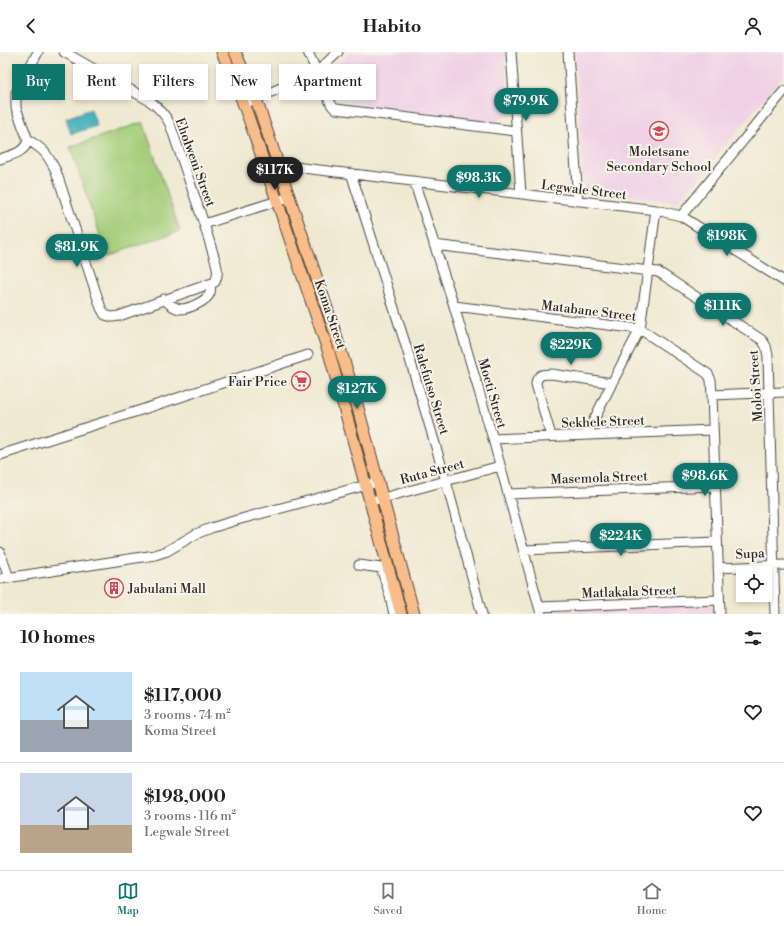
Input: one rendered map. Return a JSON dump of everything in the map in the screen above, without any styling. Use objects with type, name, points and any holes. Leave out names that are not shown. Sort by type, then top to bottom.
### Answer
[{"type":"main road","name":"Koma Street","points":[[222,52],[244,104],[330,356],[401,614]]},
{"type":"main road","name":"Koma Street","points":[[235,52],[240,64]]},
{"type":"main road","name":"Koma Street","points":[[256,100],[341,349],[414,614]]},
{"type":"street","name":"Eholweni Street","points":[[64,52],[150,101],[164,114],[170,124],[218,270],[218,276],[215,282],[210,284]]},
{"type":"street","points":[[308,52],[313,64]]},
{"type":"street","points":[[325,64],[338,52]]},
{"type":"street","points":[[511,52],[521,194]]},
{"type":"street","points":[[568,52],[578,201]]},
{"type":"street","points":[[0,159],[21,151],[27,145],[28,140],[16,108],[16,93],[34,54]]},
{"type":"street","points":[[681,216],[784,91]]},
{"type":"street","points":[[244,104],[254,100]]},
{"type":"street","points":[[329,100],[335,108],[342,110],[516,130]]},
{"type":"street","points":[[28,140],[45,152],[56,171],[102,312],[105,315],[112,317],[119,316],[164,300],[210,284],[211,292],[208,297],[188,308],[180,309],[170,305],[164,300]]},
{"type":"street","name":"Legwale Street","points":[[267,170],[279,166],[286,166],[656,210],[681,216],[784,281]]},
{"type":"street","name":"Ralefutso Street","points":[[350,173],[406,346],[446,481],[482,614]]},
{"type":"street","name":"Moeti Street","points":[[414,181],[454,306],[493,439],[540,610]]},
{"type":"street","points":[[204,224],[290,197]]},
{"type":"street","points":[[587,434],[640,328],[656,210]]},
{"type":"street","name":"Moloi Street","points":[[434,245],[658,272],[765,343],[767,349],[770,392],[775,614]]},
{"type":"street","name":"Matabane Street","points":[[454,306],[640,328],[709,376],[712,395],[720,614]]},
{"type":"street","points":[[0,455],[308,355]]},
{"type":"street","points":[[551,436],[536,384],[537,379],[540,376],[543,374],[551,374],[612,383]]},
{"type":"street","points":[[712,395],[784,392]]},
{"type":"street","name":"Sekhele Street","points":[[493,439],[713,430]]},
{"type":"street","name":"Ruta Street","points":[[370,501],[500,466]]},
{"type":"street","points":[[0,552],[4,578],[155,555],[167,551],[196,534],[211,528],[378,482]]},
{"type":"street","name":"Masemola Street","points":[[508,494],[715,486]]},
{"type":"street","points":[[524,550],[717,542]]},
{"type":"street","points":[[359,565],[381,568],[394,614]]},
{"type":"street","name":"Supa","points":[[718,568],[784,565]]},
{"type":"street","name":"Matlakala Street","points":[[540,610],[719,600]]},
{"type":"shaded area","points":[[351,52],[505,52],[509,113],[498,120],[486,122],[344,103],[341,100],[376,100],[376,64],[338,64]]},
{"type":"shaded area","name":"Moletsane Secondary School","points":[[575,52],[784,52],[784,75],[678,202],[587,191],[584,187]]},
{"type":"shaded area","points":[[710,605],[715,609],[715,614],[552,614],[561,610]]},
{"type":"green space","points":[[143,122],[180,231],[107,256],[70,147]]},
{"type":"water","points":[[91,109],[97,126],[71,134],[66,118]]},
{"type":"place","name":"Moletsane Secondary School","points":[[659,131]]},
{"type":"place","name":"Fair Price","points":[[301,381]]},
{"type":"place","name":"Jabulani Mall","points":[[114,588]]}]
